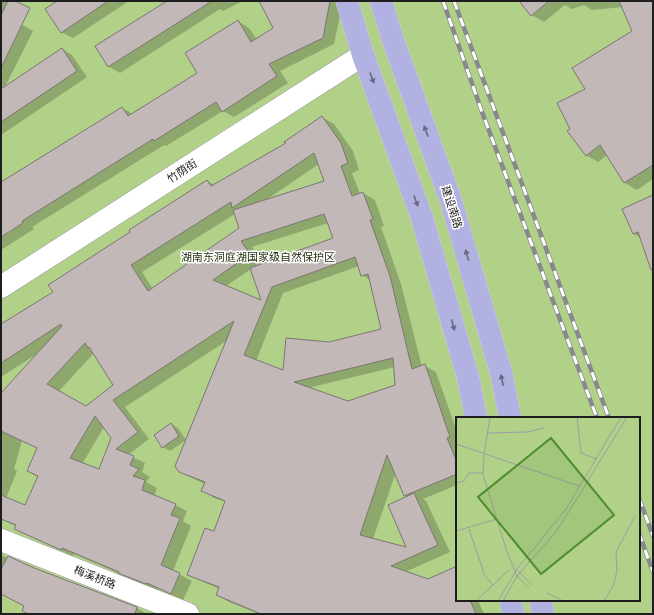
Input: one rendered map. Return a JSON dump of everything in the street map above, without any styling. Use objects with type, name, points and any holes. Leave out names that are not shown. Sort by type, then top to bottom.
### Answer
[{"type":"main road","points":[[347,1],[363,55],[422,218],[468,377],[476,417]]},
{"type":"main road","name":"建设南路","points":[[381,1],[393,40],[451,201],[502,376],[510,417]]},
{"type":"main road","name":"竹荫街","points":[[1,287],[363,55]]},
{"type":"main road","name":"梅溪桥路","points":[[1,540],[188,614]]},
{"type":"main road","points":[[511,601],[513,614]]},
{"type":"main road","points":[[541,601],[543,614]]},
{"type":"green space","name":"湖南东洞庭湖国家级自然保护区","points":[[1,1],[653,1],[653,614],[1,614]]},
{"type":"building","points":[[8,1],[15,1],[30,8],[1,68],[1,15]]},
{"type":"building","points":[[57,1],[108,1],[61,33],[45,9]]},
{"type":"building","points":[[167,1],[212,1],[108,67],[95,46]]},
{"type":"building","points":[[259,1],[330,1],[323,38],[269,64],[277,76],[222,112],[216,102],[154,141],[153,139],[22,221],[23,223],[1,237],[1,182],[122,107],[128,116],[197,73],[185,53],[238,20],[251,42],[273,28]]},
{"type":"building","points":[[519,1],[549,1],[531,16]]},
{"type":"building","points":[[619,1],[653,1],[653,165],[624,183],[600,145],[586,156],[567,131],[570,129],[557,103],[585,89],[572,68],[632,31]]},
{"type":"building","points":[[62,48],[77,71],[1,122],[1,89]]},
{"type":"building","points":[[322,116],[341,143],[348,163],[341,166],[352,196],[363,192],[373,219],[370,220],[390,276],[412,369],[425,364],[450,437],[447,438],[456,460],[456,474],[404,496],[387,455],[360,535],[406,547],[388,505],[414,493],[438,545],[391,566],[428,579],[456,566],[456,601],[470,601],[476,614],[261,614],[216,595],[219,587],[187,575],[205,528],[214,531],[225,501],[201,491],[205,482],[179,472],[175,466],[234,321],[113,400],[138,432],[116,449],[134,456],[130,465],[139,469],[133,476],[145,480],[142,490],[176,504],[171,515],[180,518],[161,565],[180,573],[171,594],[147,583],[146,584],[118,573],[119,572],[62,548],[61,550],[14,529],[16,525],[1,519],[1,495],[25,505],[38,476],[27,471],[37,448],[1,431],[1,393],[62,326],[61,324],[1,363],[1,324],[53,292],[48,285],[130,232],[129,230],[207,180],[211,186],[286,143],[284,142]],"holes":[[[314,153],[324,181],[233,210],[239,228],[148,291],[131,265],[231,202],[232,208]],[[324,214],[333,238],[250,268],[261,300],[213,280],[250,254],[241,241]],[[355,257],[361,276],[368,274],[381,329],[329,342],[286,338],[283,370],[244,355],[272,287]],[[85,343],[113,385],[86,406],[47,384]],[[393,358],[395,385],[348,401],[294,382]],[[95,416],[111,438],[99,469],[70,458]]]},
{"type":"building","points":[[653,195],[653,269],[651,270],[638,232],[633,234],[622,209]]},
{"type":"building","points":[[171,423],[179,436],[162,448],[154,435]]},
{"type":"building","points":[[8,556],[34,568],[137,607],[135,614],[29,614],[22,611],[24,606],[1,594],[1,569]]},
{"type":"railway","points":[[443,1],[482,112],[597,417]]},
{"type":"railway","points":[[454,1],[609,417]]},
{"type":"railway","points":[[640,501],[653,536]]},
{"type":"railway","points":[[640,536],[653,572]]}]
